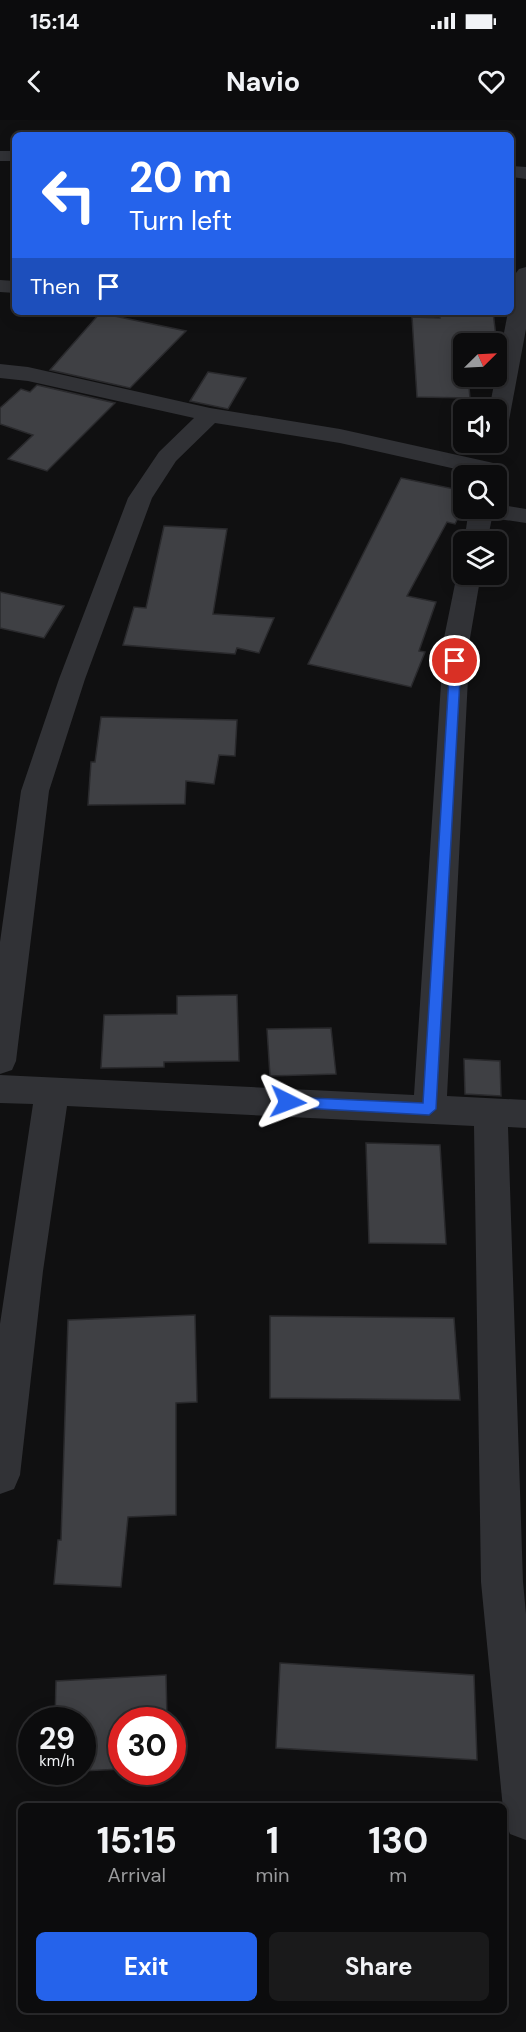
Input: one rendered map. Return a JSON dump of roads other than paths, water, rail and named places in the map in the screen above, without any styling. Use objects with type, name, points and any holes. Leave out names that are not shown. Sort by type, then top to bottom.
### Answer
[{"type":"street","points":[[502,399],[526,273]]},
{"type":"street","points":[[0,371],[28,374],[210,416],[340,436],[460,465]]},
{"type":"street","points":[[0,1061],[35,791],[72,679],[140,498],[167,457],[210,416]]},
{"type":"street","points":[[507,513],[526,516]]},
{"type":"street","points":[[429,1109],[457,638],[467,585]]},
{"type":"street","points":[[0,1089],[508,1113],[502,1582],[526,1818]]},
{"type":"street","points":[[0,1475],[25,1271],[52,1091]]}]
